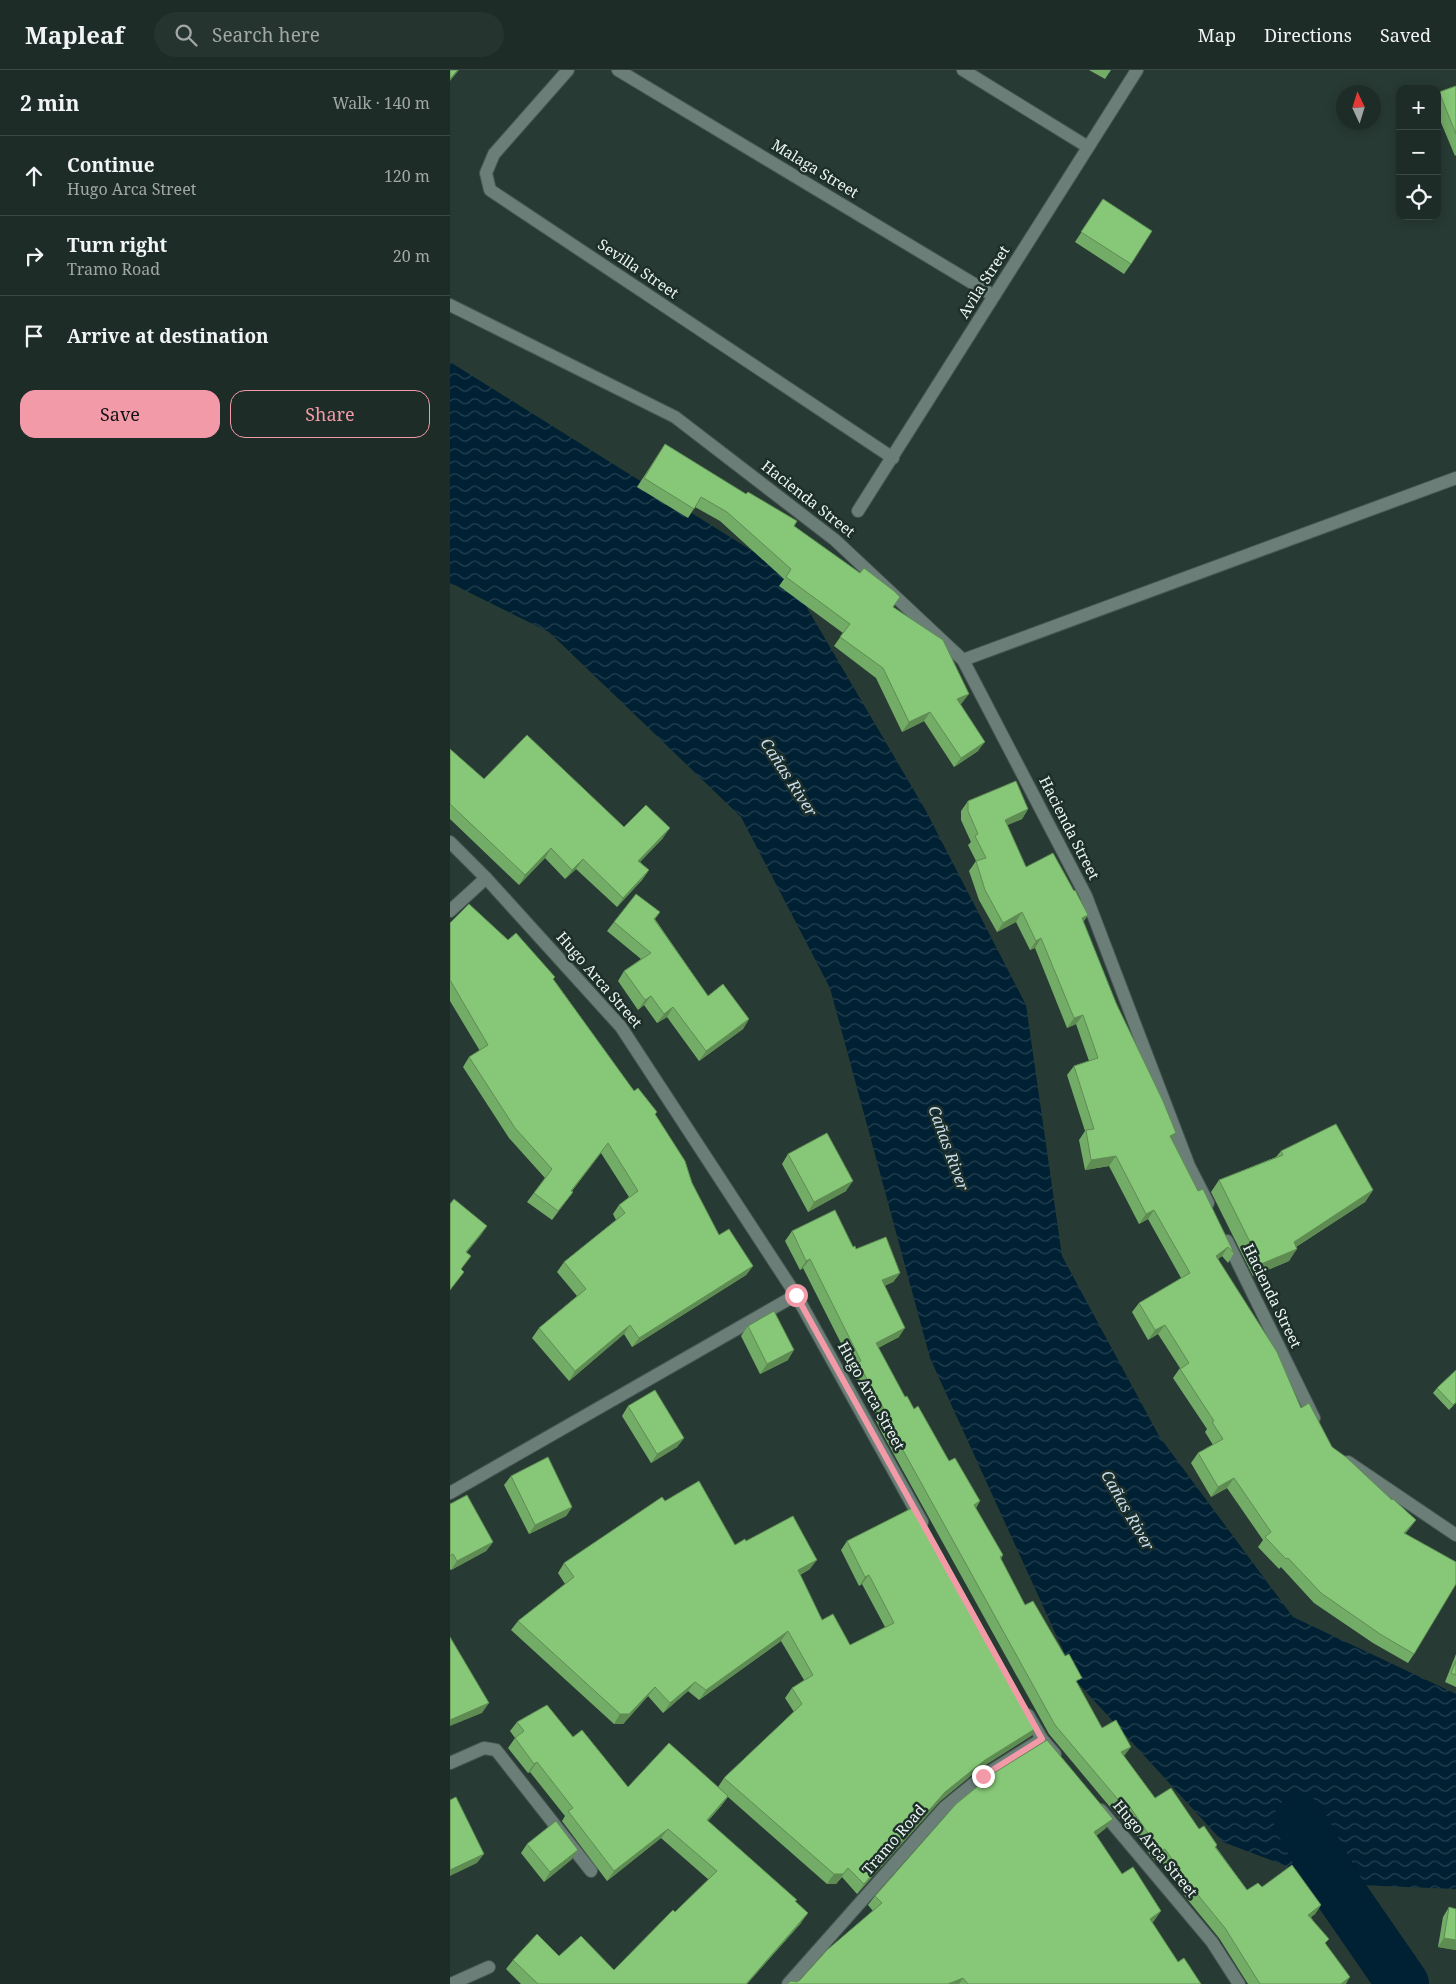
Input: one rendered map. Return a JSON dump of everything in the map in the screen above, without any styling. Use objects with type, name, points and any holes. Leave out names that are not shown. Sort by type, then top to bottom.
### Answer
[{"type":"street","name":"Sevilla Street","points":[[568,70],[494,154],[486,173],[490,190],[893,458]]},
{"type":"street","name":"Malaga Street","points":[[618,70],[994,296]]},
{"type":"street","points":[[963,70],[1088,147]]},
{"type":"street","name":"Avila Street","points":[[858,510],[893,458],[1137,70]]},
{"type":"street","name":"Hacienda Street","points":[[450,305],[675,417],[835,540],[962,660],[1086,896],[1189,1166],[1211,1210]]},
{"type":"street","points":[[962,660],[1456,478]]},
{"type":"street","name":"Hugo Arca Street","points":[[450,842],[486,878],[621,1027],[796,1295],[926,1530]]},
{"type":"street","points":[[450,911],[486,878]]},
{"type":"street","name":"Hacienda Street","points":[[1220,1228],[1322,1432]]},
{"type":"street","points":[[450,1493],[796,1295]]},
{"type":"street","points":[[1338,1456],[1456,1535]]},
{"type":"street","points":[[1023,1704],[1042,1739],[1061,1762]]},
{"type":"street","name":"Tramo Road","points":[[788,1984],[944,1808],[983,1776],[1042,1739]]},
{"type":"street","points":[[450,1763],[484,1748],[496,1750],[592,1870]]},
{"type":"street","name":"Hugo Arca Street","points":[[1092,1799],[1212,1942],[1239,1984]]},
{"type":"street","points":[[451,1984],[489,1967]]},
{"type":"water","name":"Cañas River","points":[[450,362],[786,572],[926,811],[1026,1005],[1062,1256],[1159,1436],[1293,1617],[1456,1694],[1456,1889],[1334,1884],[1223,1842],[1078,1683],[930,1358],[830,988],[741,817],[549,632],[450,583]]},
{"type":"building","points":[[450,70],[458,70],[450,79]]},
{"type":"building","points":[[1456,86],[1456,134],[1441,97],[1441,91]]},
{"type":"building","points":[[1103,199],[1152,231],[1131,264],[1081,232]]},
{"type":"building","points":[[665,444],[746,494],[748,492],[797,521],[794,526],[860,573],[864,568],[894,591],[900,597],[893,607],[943,640],[969,694],[957,699],[985,742],[961,758],[930,712],[909,722],[883,668],[840,637],[850,624],[786,577],[791,569],[727,512],[701,497],[694,509],[644,478]]},
{"type":"building","points":[[527,735],[624,827],[646,805],[670,828],[638,861],[649,870],[623,898],[583,859],[572,870],[551,848],[525,875],[450,804],[450,749],[484,779]]},
{"type":"building","points":[[1016,781],[1028,809],[1005,820],[1026,867],[1053,853],[1088,915],[1082,918],[1116,1003],[1163,1101],[1176,1133],[1170,1136],[1198,1191],[1203,1189],[1234,1253],[1228,1247],[1216,1256],[1277,1352],[1301,1408],[1309,1403],[1332,1447],[1346,1457],[1416,1520],[1404,1533],[1456,1562],[1456,1584],[1414,1654],[1380,1634],[1321,1593],[1265,1537],[1271,1532],[1234,1478],[1218,1487],[1198,1453],[1223,1439],[1212,1422],[1214,1421],[1180,1369],[1189,1363],[1165,1325],[1155,1330],[1139,1303],[1190,1273],[1154,1210],[1146,1214],[1116,1156],[1091,1160],[1086,1130],[1094,1129],[1074,1066],[1098,1058],[1083,1015],[1074,1018],[1041,938],[1036,941],[1022,912],[1003,923],[985,890],[976,861],[986,858],[975,836],[978,834],[968,811],[968,801]]},
{"type":"building","points":[[636,894],[660,912],[654,919],[708,996],[723,984],[749,1019],[706,1051],[673,1007],[664,1014],[651,996],[645,1000],[624,971],[651,953],[614,922]]},
{"type":"building","points":[[469,904],[508,940],[516,933],[555,977],[553,979],[634,1091],[638,1088],[657,1112],[655,1114],[685,1161],[692,1183],[719,1235],[729,1229],[753,1266],[639,1338],[630,1325],[575,1371],[539,1328],[586,1289],[564,1262],[625,1213],[619,1205],[638,1191],[608,1143],[558,1211],[534,1193],[552,1169],[515,1128],[469,1057],[488,1045],[450,980],[450,923]]},
{"type":"building","points":[[1336,1124],[1373,1190],[1294,1242],[1297,1249],[1261,1264],[1219,1180],[1283,1155],[1281,1151]]},
{"type":"building","points":[[827,1133],[853,1181],[814,1202],[788,1154]]},
{"type":"building","points":[[454,1199],[487,1226],[466,1252],[471,1256],[461,1269],[464,1272],[450,1290],[450,1204]]},
{"type":"building","points":[[835,1210],[853,1247],[855,1246],[856,1249],[886,1237],[900,1273],[882,1280],[905,1328],[876,1343],[905,1397],[907,1396],[914,1409],[918,1406],[949,1461],[955,1458],[980,1501],[974,1505],[1003,1555],[1000,1557],[1025,1605],[1033,1601],[1065,1656],[1069,1654],[1082,1678],[1076,1681],[1102,1728],[1116,1720],[1131,1747],[1121,1752],[1155,1798],[1171,1788],[1199,1829],[1204,1826],[1217,1845],[1215,1847],[1247,1890],[1258,1883],[1262,1887],[1292,1865],[1321,1905],[1308,1915],[1329,1939],[1325,1943],[1350,1977],[1341,1984],[1260,1984],[1225,1928],[1193,1889],[1165,1849],[1161,1851],[1130,1807],[1126,1809],[1055,1725],[888,1423],[882,1410],[884,1409],[858,1363],[861,1361],[810,1259],[806,1261],[792,1231]]},
{"type":"building","points":[[774,1311],[794,1350],[767,1364],[748,1326]]},
{"type":"building","points":[[1456,1370],[1456,1402],[1453,1405],[1437,1388]]},
{"type":"building","points":[[655,1390],[684,1438],[657,1454],[628,1406]]},
{"type":"building","points":[[548,1457],[572,1507],[535,1525],[511,1476]]},
{"type":"building","points":[[699,1481],[735,1545],[793,1516],[817,1560],[798,1570],[822,1620],[833,1614],[850,1645],[894,1623],[869,1575],[865,1577],[847,1541],[916,1506],[1038,1727],[985,1760],[945,1792],[864,1884],[848,1868],[843,1874],[834,1874],[724,1778],[802,1704],[792,1688],[813,1675],[788,1631],[706,1690],[695,1682],[670,1703],[655,1687],[629,1714],[620,1714],[518,1621],[574,1577],[564,1563],[662,1497],[665,1501]]},
{"type":"building","points":[[467,1495],[493,1542],[457,1561],[453,1554],[450,1556],[450,1504]]},
{"type":"building","points":[[450,1637],[489,1703],[450,1720]]},
{"type":"building","points":[[1456,1661],[1456,1675],[1451,1673]]},
{"type":"building","points":[[547,1705],[573,1737],[582,1730],[628,1787],[669,1743],[728,1796],[707,1820],[797,1900],[795,1901],[808,1913],[746,1984],[538,1984],[513,1960],[537,1934],[559,1956],[581,1936],[614,1970],[673,1910],[675,1912],[717,1871],[668,1829],[614,1871],[568,1811],[573,1808],[537,1762],[534,1764],[515,1738],[524,1731],[517,1722]]},
{"type":"building","points":[[1047,1740],[1113,1819],[1094,1832],[1122,1874],[1133,1867],[1161,1911],[1150,1919],[1178,1962],[1184,1958],[1201,1984],[968,1984],[963,1978],[948,1984],[787,1984],[791,1981],[797,1982],[800,1980],[827,1950],[882,1903],[875,1896],[956,1804],[994,1773]]},
{"type":"building","points":[[456,1797],[484,1854],[450,1870],[450,1800]]},
{"type":"building","points":[[556,1821],[578,1850],[550,1872],[527,1844]]},
{"type":"building","points":[[1449,1907],[1456,1909],[1456,1940],[1444,1938]]},
{"type":"waterway","points":[[1300,1821],[1334,1884],[1403,1984]]},
{"type":"route","points":[[796,1295],[1042,1739],[983,1776]]}]
